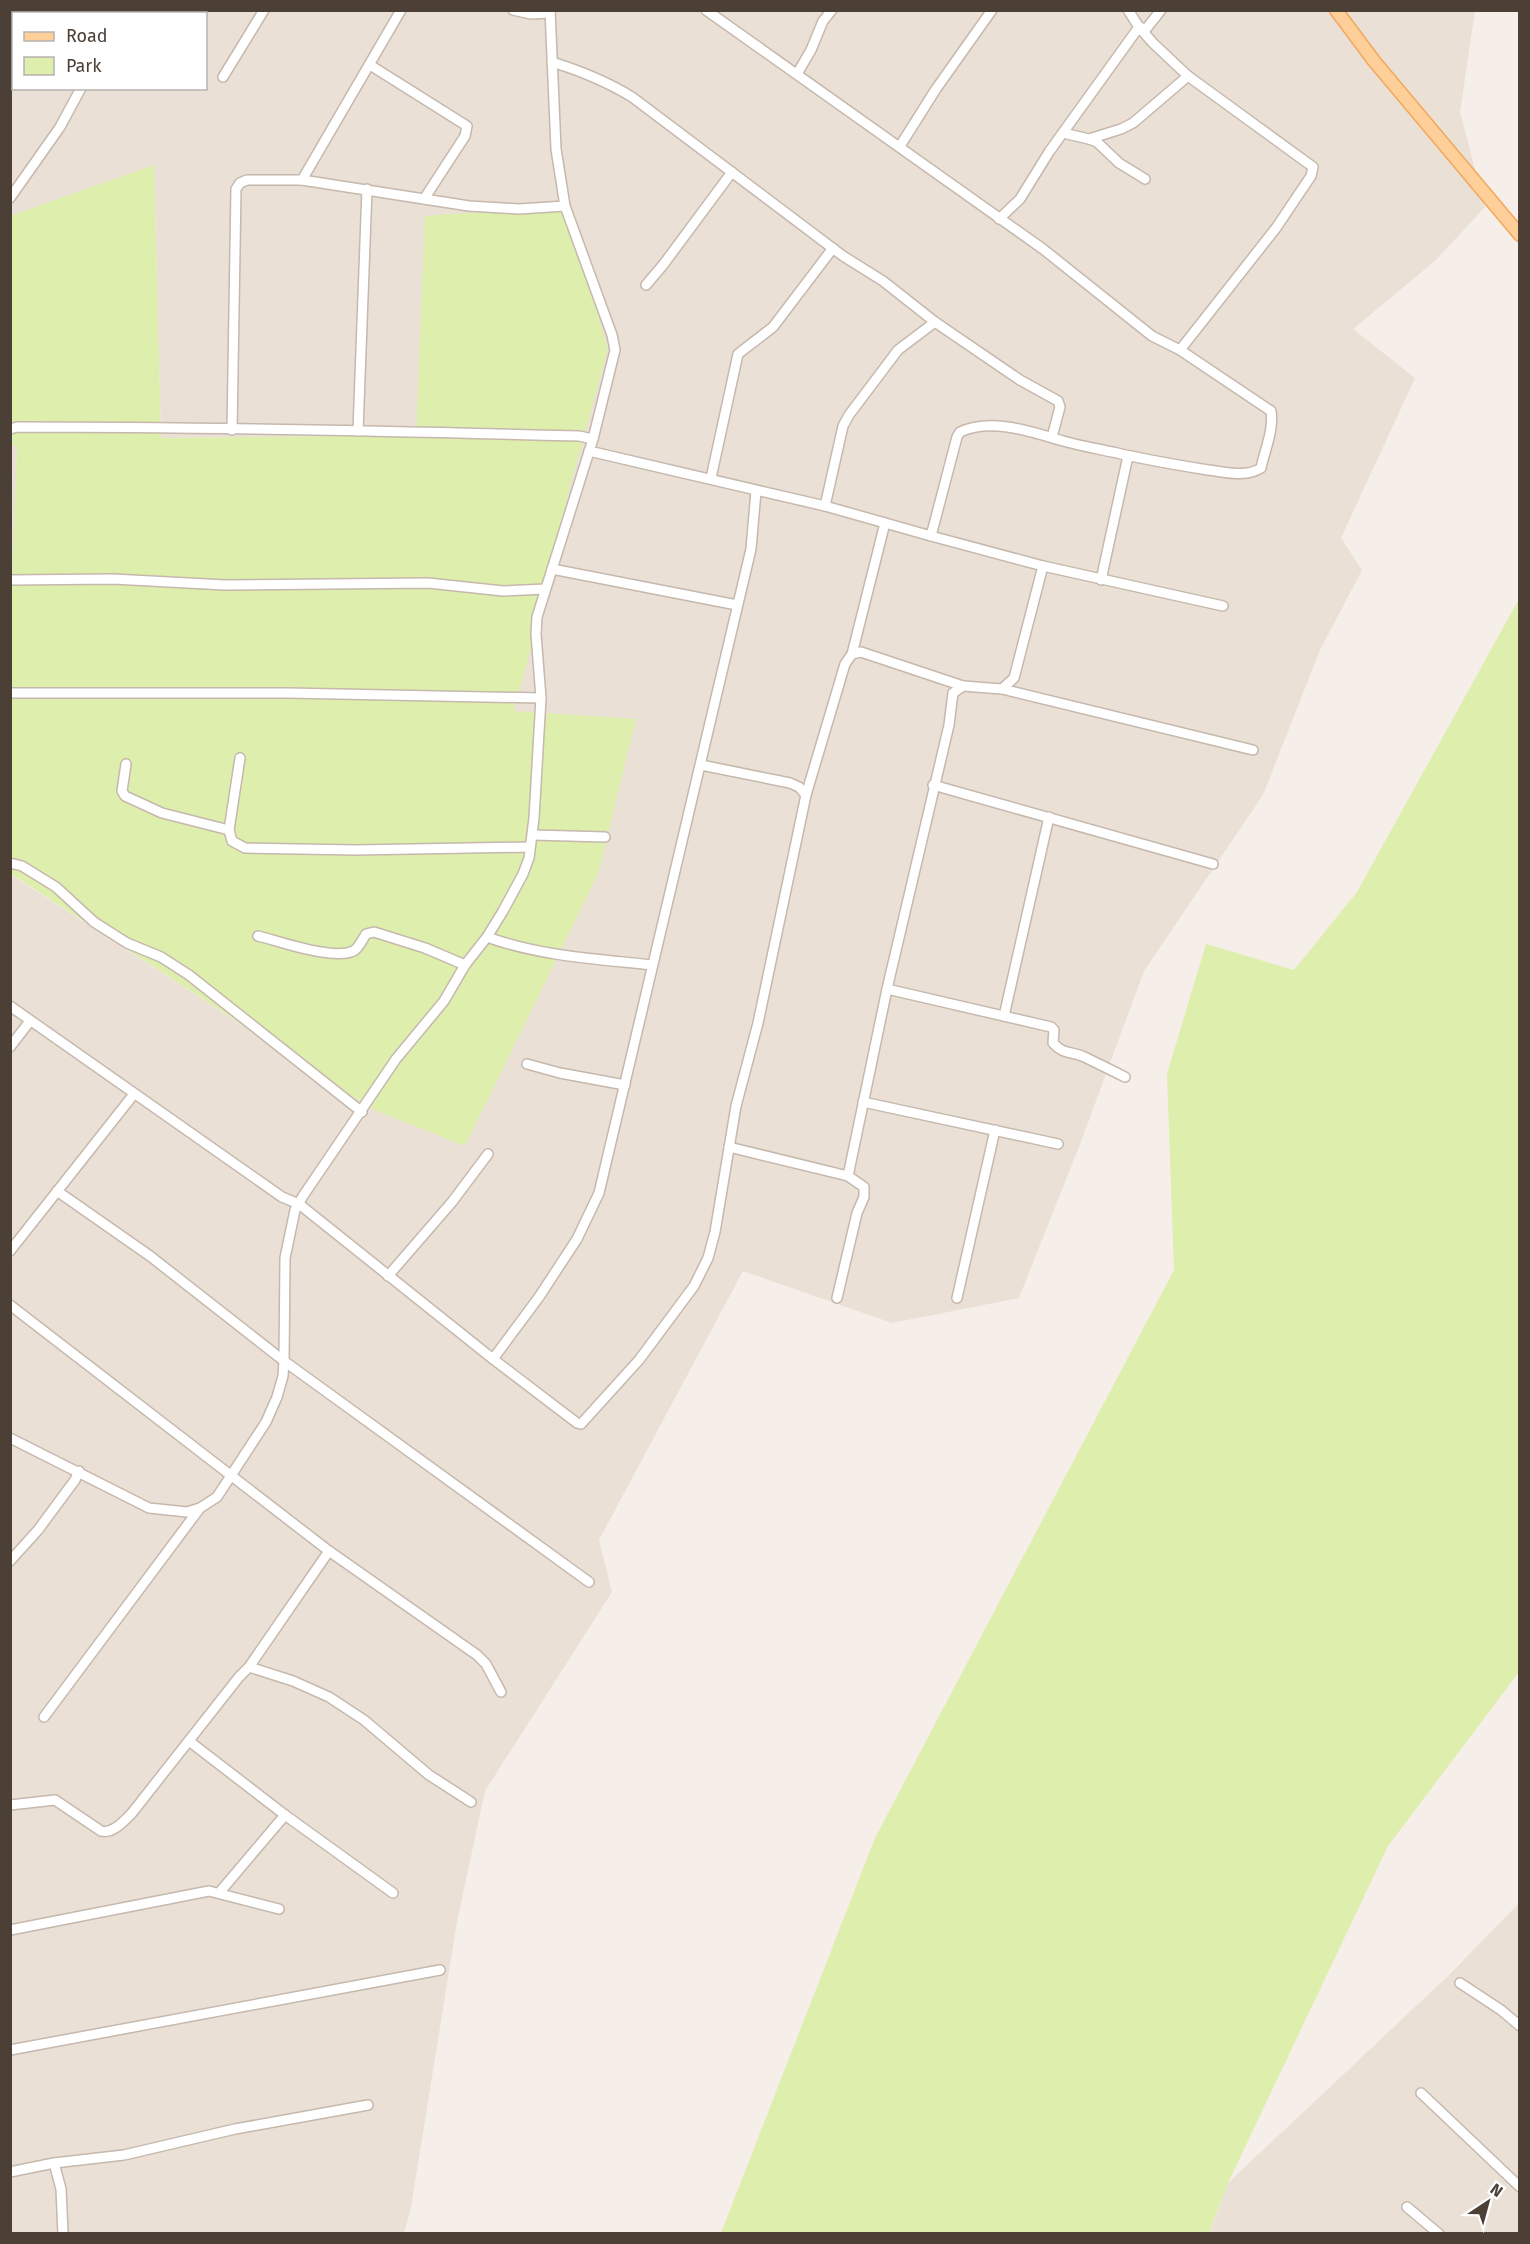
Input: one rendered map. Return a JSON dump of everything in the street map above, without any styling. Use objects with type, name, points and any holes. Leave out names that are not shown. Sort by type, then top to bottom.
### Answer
[{"type":"main road","points":[[1336,10],[1374,61],[1520,235]]},
{"type":"street","points":[[223,77],[264,10]]},
{"type":"street","points":[[302,180],[401,10]]},
{"type":"street","points":[[44,1717],[200,1508],[217,1497],[266,1422],[283,1376],[285,1257],[299,1204],[396,1059],[444,1001],[465,965],[487,937],[523,874],[533,835],[541,698],[536,634],[537,617],[590,451],[615,345],[565,206],[556,149],[550,12],[531,14],[513,10]]},
{"type":"street","points":[[706,10],[1044,249],[1152,336],[1180,350],[1271,411],[1273,426],[1261,468],[1251,474],[1128,456],[1034,432],[993,426],[960,432],[931,537]]},
{"type":"street","points":[[797,74],[832,10]]},
{"type":"street","points":[[900,146],[942,80],[992,10]]},
{"type":"street","points":[[1128,10],[1139,27],[1166,57],[1188,76],[1310,163],[1312,172],[1276,228],[1180,350]]},
{"type":"street","points":[[1139,27],[1146,29],[1161,10]]},
{"type":"street","points":[[999,219],[1020,199],[1063,133],[1139,27]]},
{"type":"street","points":[[552,62],[585,72],[632,97],[833,248],[883,281],[935,322],[1020,380],[1058,402],[1060,406],[1052,437]]},
{"type":"street","points":[[370,64],[467,126],[465,135],[424,199]]},
{"type":"street","points":[[1089,139],[1133,123],[1188,76]]},
{"type":"street","points":[[10,198],[60,128],[80,90]]},
{"type":"street","points":[[1063,133],[1096,142],[1119,163],[1145,179]]},
{"type":"street","points":[[646,285],[732,172]]},
{"type":"street","points":[[232,430],[237,189],[240,183],[247,180],[302,180],[469,206],[519,209],[565,206]]},
{"type":"street","points":[[358,430],[367,189]]},
{"type":"street","points":[[711,478],[738,354],[773,327],[833,248]]},
{"type":"street","points":[[825,506],[843,426],[849,415],[898,350],[935,322]]},
{"type":"street","points":[[10,429],[17,427],[81,427],[358,430],[579,436],[593,439]]},
{"type":"street","points":[[590,451],[825,506],[1043,566],[1223,606]]},
{"type":"street","points":[[1101,580],[1128,456]]},
{"type":"street","points":[[493,1359],[539,1297],[570,1248],[599,1193],[751,549],[756,491]]},
{"type":"street","points":[[10,1006],[282,1197],[299,1204],[493,1359],[581,1424],[639,1360],[694,1286],[708,1258],[715,1232],[736,1106],[758,1023],[806,795],[845,664],[852,654],[885,523]]},
{"type":"street","points":[[1002,689],[1014,678],[1043,566]]},
{"type":"street","points":[[552,569],[737,605]]},
{"type":"street","points":[[10,580],[113,579],[225,585],[428,583],[503,591],[545,589]]},
{"type":"street","points":[[852,654],[861,652],[963,686],[1002,689],[1253,750]]},
{"type":"street","points":[[848,1176],[887,989],[933,785],[949,725],[953,693],[963,686]]},
{"type":"street","points":[[10,693],[288,693],[541,698]]},
{"type":"street","points":[[240,758],[229,830],[232,841],[245,848],[356,850],[530,847]]},
{"type":"street","points":[[126,764],[122,791],[125,796],[162,813],[229,830]]},
{"type":"street","points":[[701,765],[790,783],[800,787],[806,795]]},
{"type":"street","points":[[933,785],[1213,864]]},
{"type":"street","points":[[1004,1017],[1049,817]]},
{"type":"street","points":[[533,835],[605,837]]},
{"type":"street","points":[[10,862],[22,866],[56,887],[94,922],[127,944],[161,957],[189,975],[362,1112]]},
{"type":"street","points":[[258,936],[312,951],[344,954],[356,949],[366,934],[374,932],[425,948],[465,965]]},
{"type":"street","points":[[487,937],[513,947],[539,953],[652,965]]},
{"type":"street","points":[[887,989],[1051,1028],[1054,1030],[1053,1043],[1067,1054],[1079,1054],[1125,1077]]},
{"type":"street","points":[[10,1047],[30,1021]]},
{"type":"street","points":[[526,1064],[625,1085]]},
{"type":"street","points":[[10,1251],[134,1094]]},
{"type":"street","points":[[863,1102],[1058,1144]]},
{"type":"street","points":[[957,1298],[995,1130]]},
{"type":"street","points":[[729,1147],[848,1176],[864,1187],[864,1197],[857,1213],[837,1298]]},
{"type":"street","points":[[388,1276],[452,1202],[488,1154]]},
{"type":"street","points":[[57,1191],[150,1256],[284,1361],[590,1582]]},
{"type":"street","points":[[10,1305],[329,1551],[477,1655],[486,1664],[501,1692]]},
{"type":"street","points":[[10,1438],[149,1508],[176,1512],[200,1508]]},
{"type":"street","points":[[10,1561],[38,1530],[75,1480],[79,1471]]},
{"type":"street","points":[[10,1805],[55,1800],[101,1830],[110,1831],[120,1825],[132,1813],[238,1677],[249,1667],[329,1551]]},
{"type":"street","points":[[249,1667],[293,1681],[329,1697],[364,1720],[429,1775],[471,1802]]},
{"type":"street","points":[[189,1741],[285,1815],[393,1893]]},
{"type":"street","points":[[219,1893],[285,1815]]},
{"type":"street","points":[[10,1930],[209,1891],[279,1910]]},
{"type":"street","points":[[10,2050],[440,1970]]},
{"type":"street","points":[[1460,1983],[1502,2010],[1520,2026]]},
{"type":"street","points":[[1421,2093],[1520,2187]]},
{"type":"street","points":[[10,2172],[54,2163],[124,2155],[235,2129],[368,2105]]},
{"type":"street","points":[[54,2163],[61,2189],[63,2234]]},
{"type":"street","points":[[1407,2207],[1439,2234]]},
{"type":"shaded area","points":[[11,11],[1475,11],[1460,112],[1485,207],[1436,260],[1353,329],[1415,378],[1341,538],[1362,570],[1320,650],[1263,795],[1144,971],[1082,1139],[1019,1298],[892,1323],[743,1271],[599,1540],[612,1592],[485,1791],[457,1922],[411,2207],[404,2233],[11,2233],[10,874],[372,1109],[598,874],[635,719],[513,711],[552,569],[568,494],[417,435],[161,438],[154,166],[11,216]]},
{"type":"shaded area","points":[[11,445],[17,446],[11,637]]},
{"type":"shaded area","points":[[1519,1903],[1519,2233],[1209,2234],[1228,2183],[1449,1975]]},
{"type":"green space","points":[[154,165],[161,438],[416,435],[425,216],[565,206],[608,349],[568,494],[552,569],[514,711],[636,719],[598,874],[465,1146],[372,1109],[11,874],[10,637],[17,446],[10,445],[10,216]]},
{"type":"green space","points":[[1519,599],[1519,1672],[1388,1846],[1228,2183],[1209,2233],[721,2233],[875,1838],[1174,1270],[1167,1074],[1206,944],[1294,970],[1357,892]]}]
